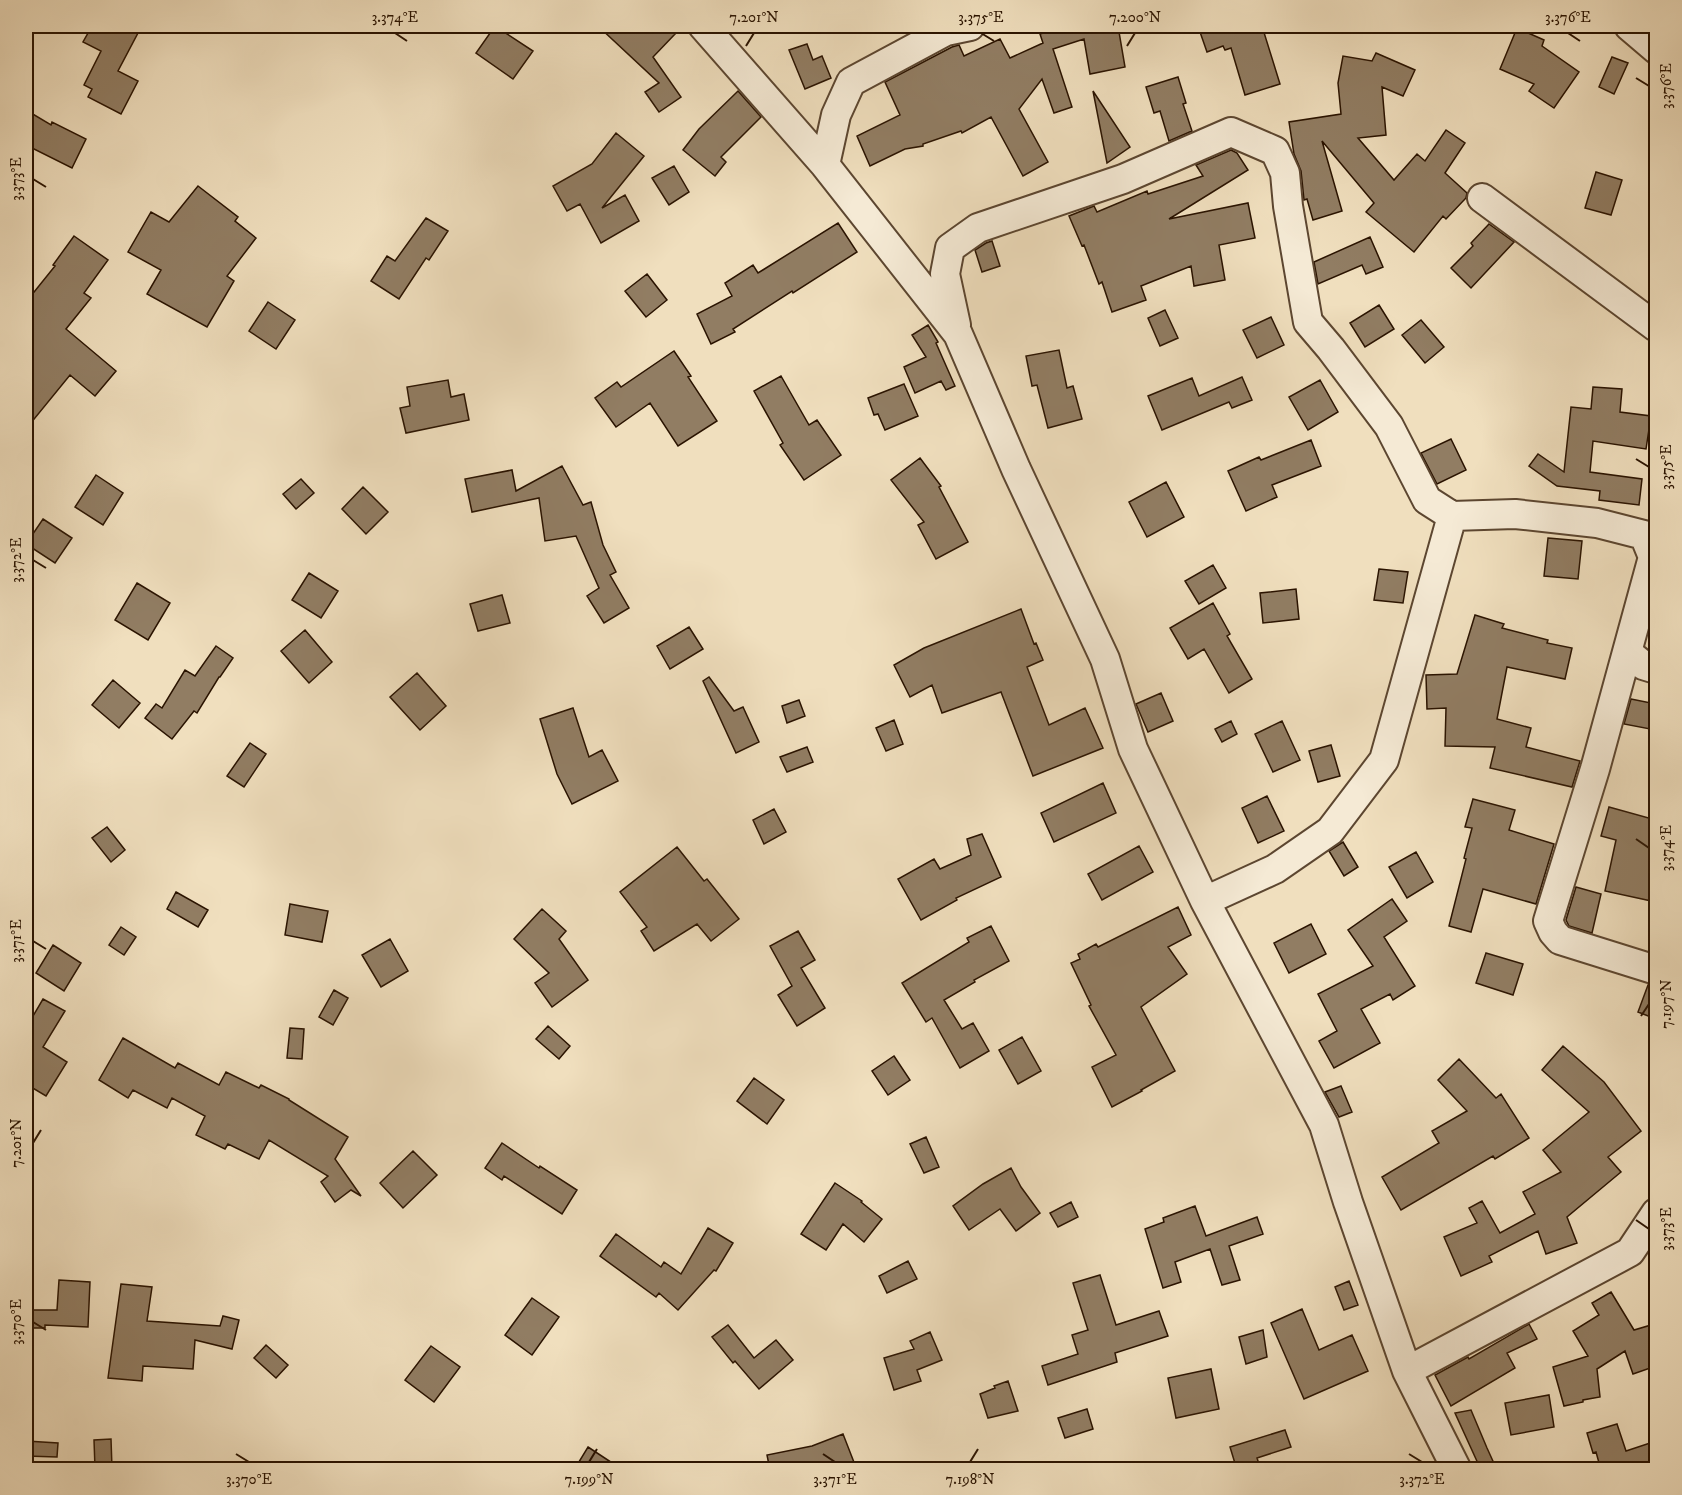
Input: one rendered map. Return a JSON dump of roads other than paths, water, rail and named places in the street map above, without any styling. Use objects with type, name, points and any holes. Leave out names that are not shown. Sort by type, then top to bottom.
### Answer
[{"type":"street","points":[[703,26],[825,165],[958,334]]},
{"type":"street","points":[[825,165],[836,115],[851,82],[946,31],[970,26]]},
{"type":"street","points":[[1629,26],[1656,49]]},
{"type":"street","points":[[1457,1470],[1407,1371],[1348,1202],[1324,1125],[1205,901],[1133,749],[1105,659],[1016,469],[958,334],[945,274],[950,248],[978,228],[1123,179],[1231,132],[1275,151],[1285,173],[1288,206],[1308,322],[1389,426],[1427,500],[1452,516],[1515,514],[1597,523],[1644,535],[1653,557],[1595,769],[1548,921],[1552,932],[1560,940],[1656,970]]},
{"type":"street","points":[[1482,198],[1656,327]]},
{"type":"street","points":[[1205,901],[1275,869],[1330,831],[1384,760],[1452,516]]},
{"type":"street","points":[[1627,652],[1643,665],[1656,669]]},
{"type":"street","points":[[1407,1371],[1630,1252],[1656,1213]]}]
